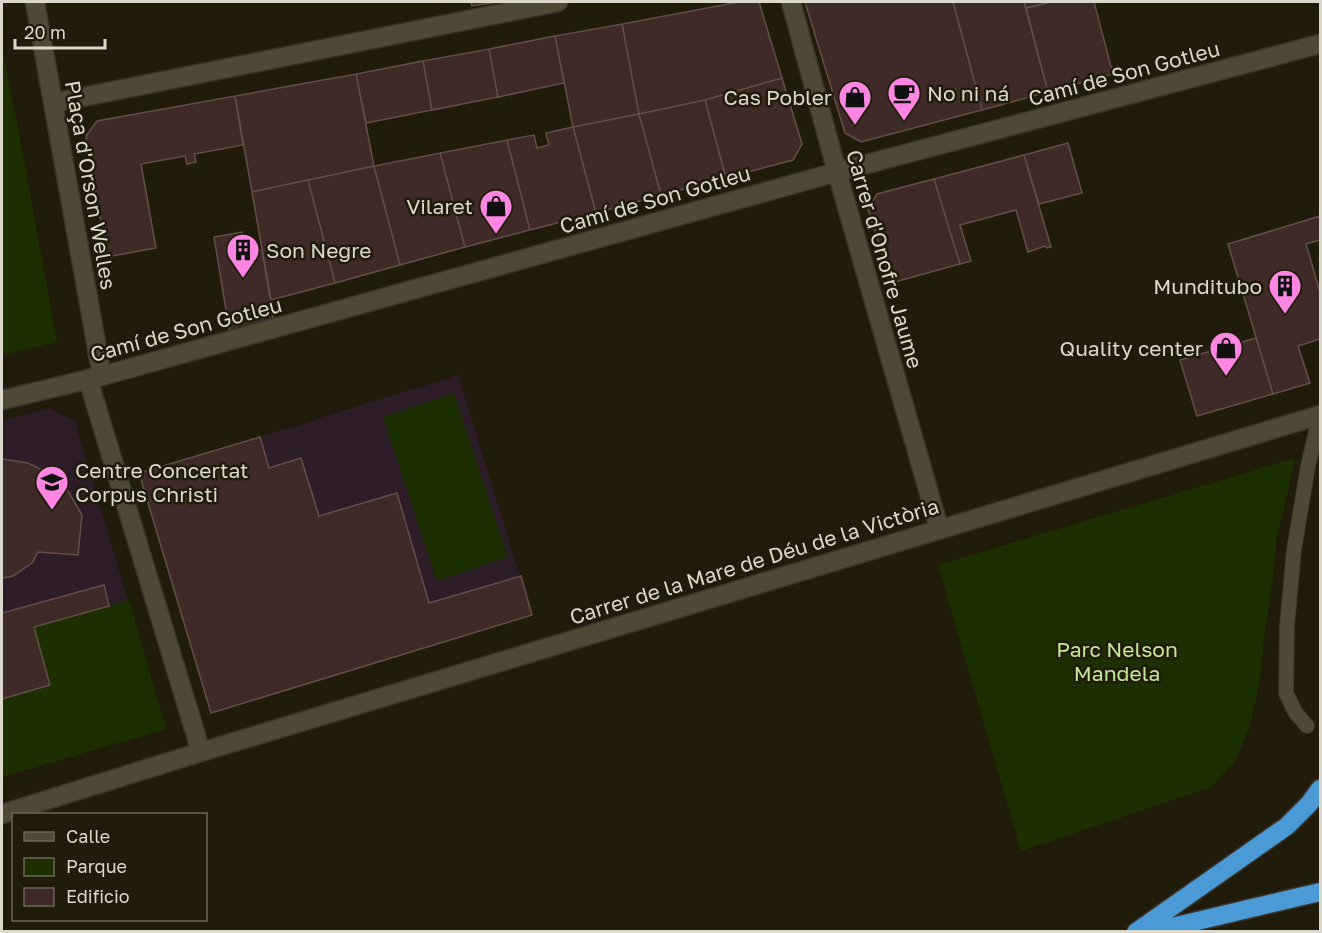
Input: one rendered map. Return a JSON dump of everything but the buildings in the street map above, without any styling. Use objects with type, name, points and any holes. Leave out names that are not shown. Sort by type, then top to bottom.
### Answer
[{"type":"highway","points":[[1136,932],[1287,826],[1320,789]]},
{"type":"highway","points":[[1151,932],[1320,892]]},
{"type":"street","name":"Plaça d'Orson Welles","points":[[35,2],[53,103],[95,378],[201,752]]},
{"type":"street","points":[[53,103],[558,2]]},
{"type":"street","name":"Carrer d'Onofre Jaume","points":[[791,2],[939,528]]},
{"type":"street","name":"Camí de Son Gotleu","points":[[2,399],[95,378],[837,172],[1320,44]]},
{"type":"street","name":"Carrer de la Mare de Déu de la Victòria","points":[[2,814],[939,528],[1320,415]]},
{"type":"lane","points":[[1307,726],[1295,712],[1286,693],[1287,627],[1294,550],[1308,466],[1320,415]]},
{"type":"shaded area","points":[[458,375],[532,615],[211,713],[260,437]]},
{"type":"shaded area","name":"Centre Concertat Corpus Christi","points":[[49,408],[75,422],[166,729],[2,777],[2,421]]},
{"type":"green space","points":[[2,51],[57,342],[2,355]]},
{"type":"green space","points":[[454,393],[508,557],[437,581],[383,417]]},
{"type":"green space","name":"Parc Nelson Mandela","points":[[1295,458],[1277,534],[1260,681],[1249,729],[1234,763],[1211,787],[1021,851],[938,565]]},
{"type":"green space","points":[[129,600],[166,729],[2,777],[2,699],[50,684],[34,627]]},
{"type":"place","name":"No ni ná","points":[[904,122]]},
{"type":"place","name":"Cas Pobler","points":[[855,126]]},
{"type":"place","name":"Vilaret","points":[[496,235]]},
{"type":"place","name":"Son Negre","points":[[243,279]]},
{"type":"place","name":"Munditubo","points":[[1285,315]]},
{"type":"place","name":"Quality center","points":[[1226,377]]},
{"type":"place","name":"Centre Concertat Corpus Christi","points":[[52,511]]}]
